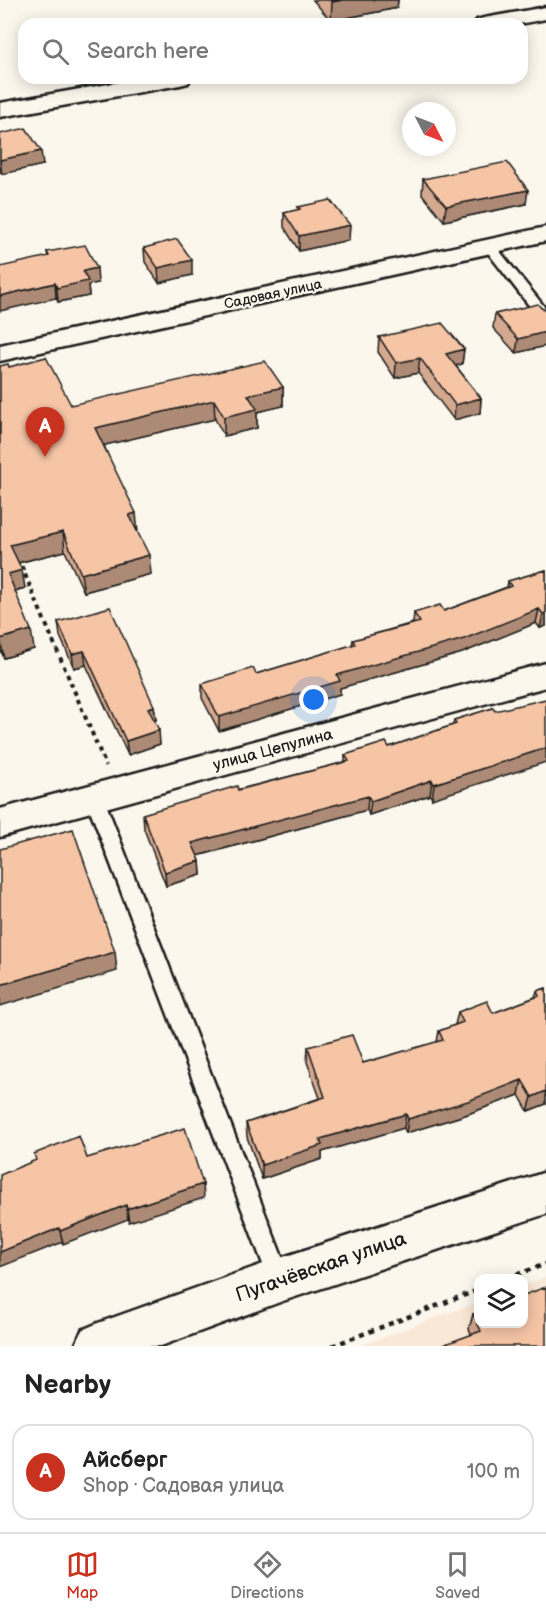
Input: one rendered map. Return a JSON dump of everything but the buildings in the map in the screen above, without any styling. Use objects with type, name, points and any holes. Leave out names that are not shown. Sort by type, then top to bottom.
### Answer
[{"type":"street","points":[[518,18],[546,13]]},
{"type":"street","points":[[0,110],[146,84]]},
{"type":"street","name":"Садовая улица","points":[[0,353],[546,234]]},
{"type":"street","name":"улица Цепулина","points":[[0,823],[546,675]]},
{"type":"street","name":"Пугачёвская улица","points":[[98,1346],[145,1338],[280,1280],[546,1193]]},
{"type":"lane","points":[[490,247],[546,318]]},
{"type":"lane","points":[[106,795],[280,1280]]},
{"type":"path","points":[[16,553],[106,795]]},
{"type":"path","points":[[518,1274],[546,1264]]},
{"type":"path","points":[[332,1346],[474,1292]]},
{"type":"shaded area","points":[[546,1277],[546,1346],[360,1346],[474,1303],[474,1328],[528,1328],[528,1284]]},
{"type":"place","name":"Айсберг","points":[[45,457]]}]
